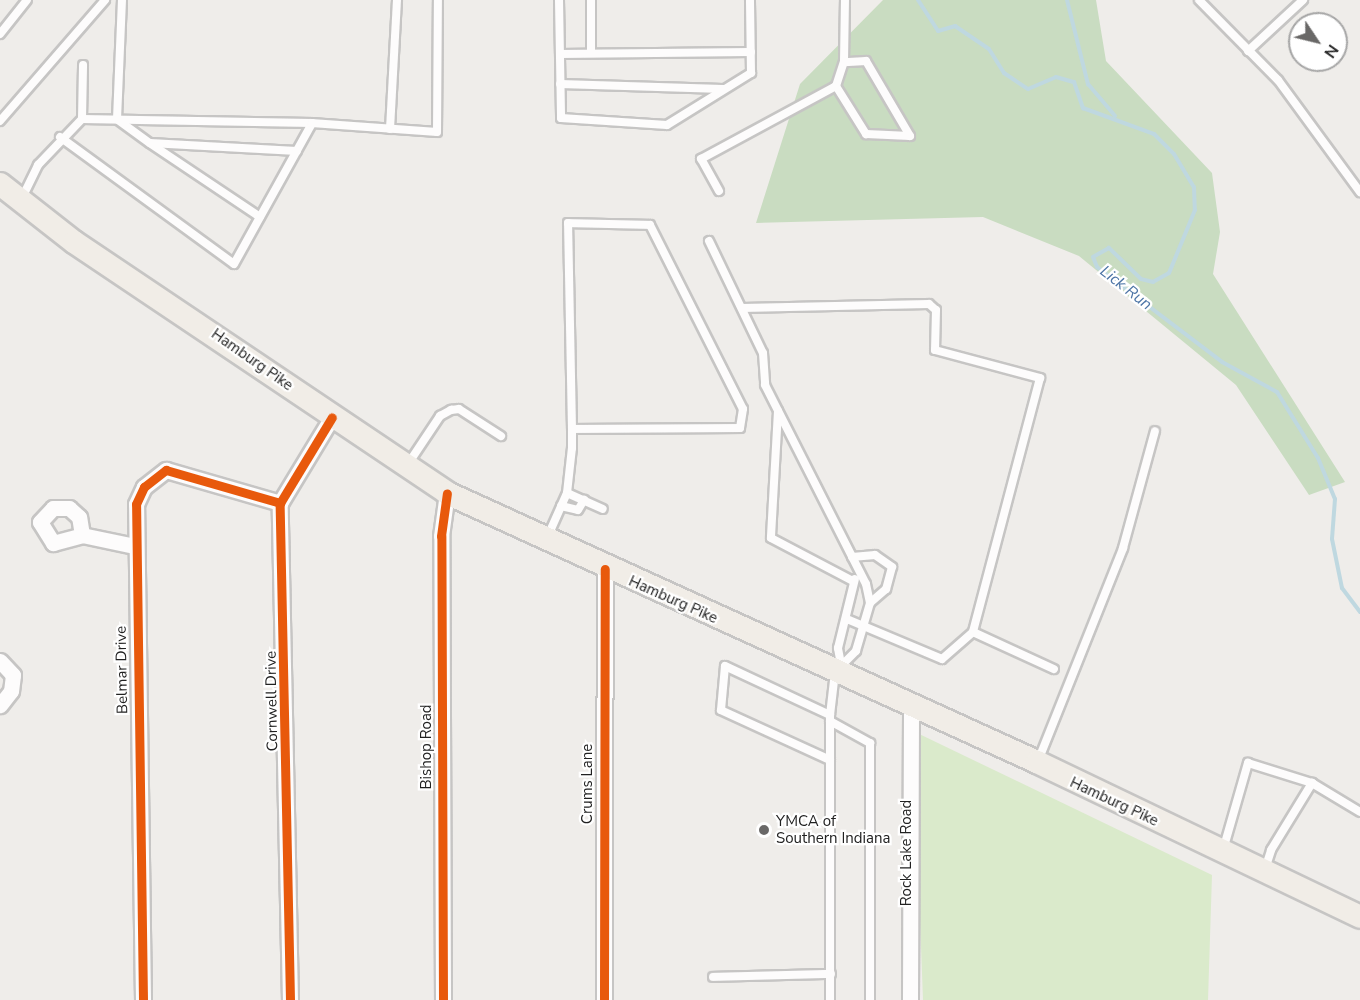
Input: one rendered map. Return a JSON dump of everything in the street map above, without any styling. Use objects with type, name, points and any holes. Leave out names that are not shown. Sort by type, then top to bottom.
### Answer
[{"type":"main road","name":"Hamburg Pike","points":[[6,193],[405,468],[447,494],[605,569],[838,668],[910,707],[1037,762],[1222,853],[1360,917]]},
{"type":"street","points":[[280,503],[332,417]]},
{"type":"street","name":"Belmar Drive","points":[[143,1000],[134,546],[136,504],[144,487],[166,470],[280,503]]},
{"type":"street","name":"Bishop Road","points":[[443,1000],[441,536],[447,494]]},
{"type":"street","name":"Cornwell Drive","points":[[280,503],[290,1000]]},
{"type":"street","points":[[82,535],[134,546]]},
{"type":"street","name":"Crums Lane","points":[[604,1000],[605,569]]},
{"type":"street","points":[[0,661],[13,675],[11,691],[0,705]]},
{"type":"street","name":"Rock Lake Road","points":[[910,707],[910,1000]]},
{"type":"lane","points":[[0,34],[27,0]]},
{"type":"lane","points":[[0,121],[105,0]]},
{"type":"lane","points":[[117,119],[122,0]]},
{"type":"lane","points":[[390,129],[397,0]]},
{"type":"lane","points":[[6,193],[60,137],[82,119],[312,123],[437,132],[438,0]]},
{"type":"lane","points":[[559,0],[561,118],[667,125],[751,73],[750,0]]},
{"type":"lane","points":[[591,0],[591,51]]},
{"type":"lane","points":[[719,191],[701,159],[837,86],[844,62],[844,0]]},
{"type":"lane","points":[[1199,0],[1278,80],[1360,191]]},
{"type":"lane","points":[[1248,51],[1304,0]]},
{"type":"lane","points":[[560,54],[591,51],[751,52]]},
{"type":"lane","points":[[837,86],[866,134],[910,136],[866,61],[844,62]]},
{"type":"lane","points":[[82,119],[83,65]]},
{"type":"lane","points":[[560,84],[725,90]]},
{"type":"lane","points":[[117,119],[260,217]]},
{"type":"lane","points":[[60,137],[234,264],[312,123]]},
{"type":"lane","points":[[150,143],[297,151]]},
{"type":"lane","points":[[545,542],[567,492],[572,429],[568,223],[650,225],[743,409],[740,428],[572,429]]},
{"type":"lane","points":[[709,241],[763,353],[765,385],[852,557],[870,603],[867,626],[856,651],[838,668]]},
{"type":"lane","points":[[742,308],[929,304],[936,310],[935,350],[1040,378],[973,632],[942,659],[849,620]]},
{"type":"lane","points":[[405,468],[440,416],[451,410],[459,409],[501,436]]},
{"type":"lane","points":[[778,410],[771,538],[853,581]]},
{"type":"lane","points":[[1037,762],[1119,559],[1155,431]]},
{"type":"lane","points":[[567,492],[603,509]]},
{"type":"lane","points":[[561,506],[578,510],[584,500]]},
{"type":"lane","points":[[852,557],[876,555],[892,567],[886,589],[870,603]]},
{"type":"lane","points":[[830,1000],[830,718],[838,668],[838,648],[849,620],[853,581],[859,573]]},
{"type":"lane","points":[[973,632],[1054,669]]},
{"type":"lane","points":[[830,760],[720,710],[725,666],[830,718],[870,743],[870,1000]]},
{"type":"lane","points":[[1222,853],[1248,763],[1312,783],[1360,812]]},
{"type":"lane","points":[[1264,873],[1271,850],[1312,783]]},
{"type":"lane","points":[[713,977],[831,974]]},
{"type":"green space","points":[[883,0],[1096,0],[1106,61],[1212,173],[1220,232],[1213,274],[1345,482],[1309,495],[1236,385],[1079,256],[983,217],[756,223],[800,84]]},
{"type":"green space","points":[[913,731],[1212,875],[1208,1000],[923,1000]]},
{"type":"waterway","name":"Lick Run","points":[[918,0],[938,31],[955,26],[989,49],[1004,73],[1028,89],[1056,77],[1074,82],[1083,108],[1154,134],[1174,154],[1194,187],[1195,210],[1169,273],[1153,282],[1141,279],[1109,248],[1093,257],[1097,267],[1222,362],[1277,392],[1318,458],[1335,499],[1332,539],[1342,588],[1360,612]]},
{"type":"waterway","points":[[1067,0],[1088,84],[1115,116]]},
{"type":"cycle path","points":[[290,1000],[280,503],[332,417]]},
{"type":"cycle path","points":[[143,1000],[136,504],[144,487],[166,470],[280,503]]},
{"type":"cycle path","points":[[443,1000],[441,536],[447,493]]},
{"type":"cycle path","points":[[604,1000],[605,569]]},
{"type":"place","name":"YMCA of Southern Indiana","points":[[764,830]]}]
